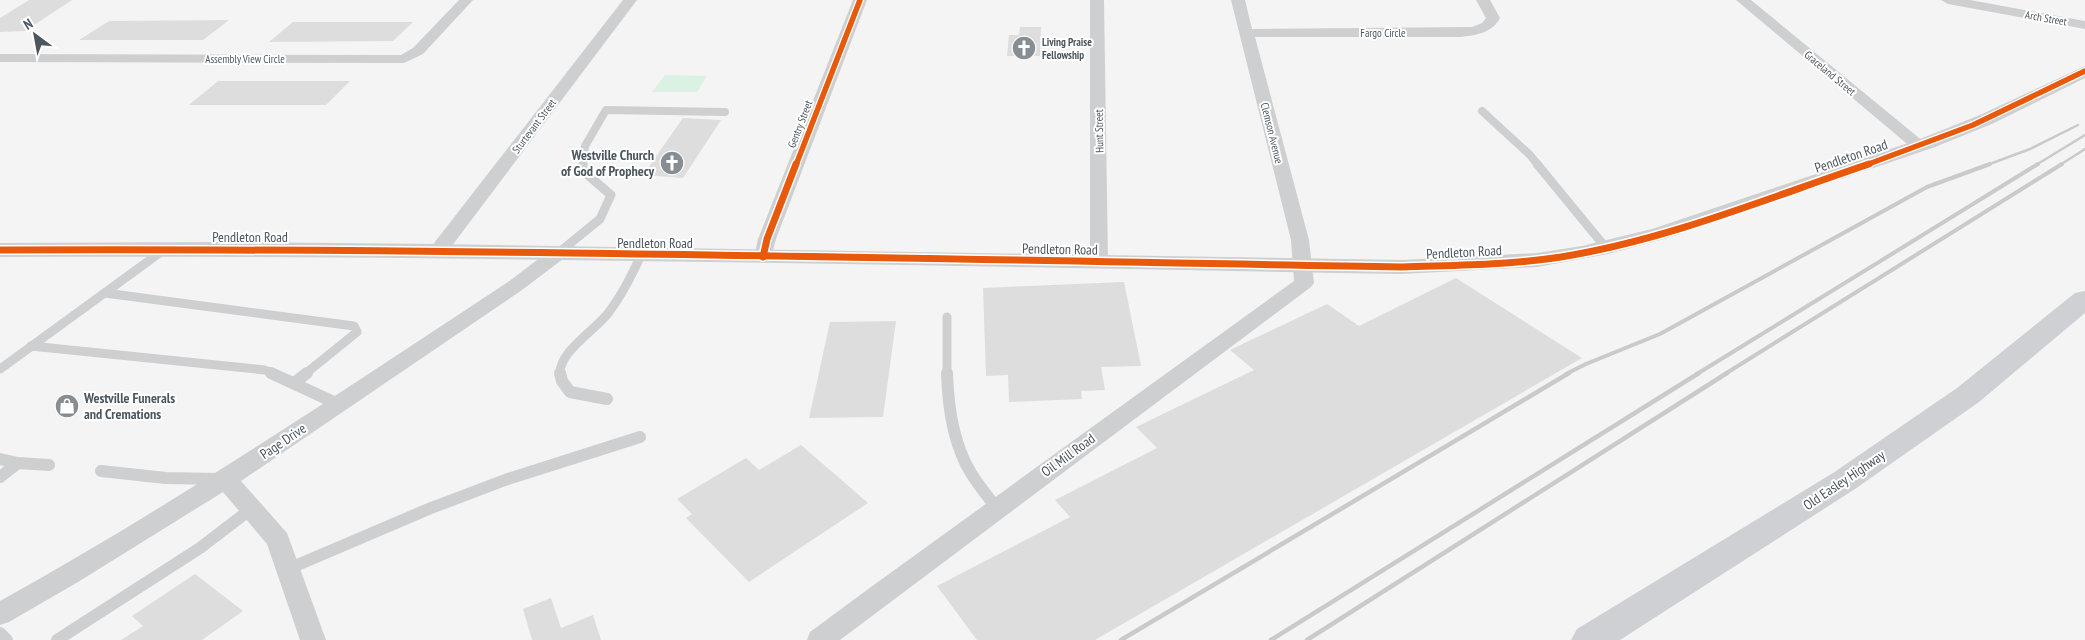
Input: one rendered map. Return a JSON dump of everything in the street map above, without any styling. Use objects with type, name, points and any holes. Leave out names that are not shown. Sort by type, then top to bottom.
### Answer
[{"type":"main road","name":"Old Easley Highway","points":[[1590,640],[1844,481],[1968,394],[2085,299]]},
{"type":"street","name":"Assembly View Circle","points":[[0,58],[404,58],[418,51],[466,0]]},
{"type":"street","name":"Sturtevant Street","points":[[438,251],[630,0]]},
{"type":"street","name":"Gentry Street","points":[[763,256],[767,239],[860,0]]},
{"type":"street","name":"Hunt Street","points":[[1097,0],[1099,262]]},
{"type":"street","name":"Clemson Avenue","points":[[1238,0],[1300,240],[1304,266]]},
{"type":"street","name":"Fargo Circle","points":[[1247,33],[1456,33],[1475,31],[1486,27],[1493,18],[1483,0]]},
{"type":"street","name":"Graceland Street","points":[[1743,0],[1918,146]]},
{"type":"street","name":"Arch Street","points":[[1948,0],[2085,25]]},
{"type":"street","name":"Pendleton Road","points":[[0,250],[438,251],[556,255],[763,256],[1402,267],[1528,261],[1606,248],[1690,225],[1918,146],[1982,121],[2085,70]]},
{"type":"street","name":"Page Drive","points":[[0,614],[69,575],[226,479],[515,286],[556,255]]},
{"type":"street","name":"Oil Mill Road","points":[[820,640],[996,508],[1208,356],[1304,283],[1304,266]]},
{"type":"street","points":[[226,479],[278,540],[313,640]]},
{"type":"lane","points":[[556,255],[600,219],[611,195],[582,170],[585,146],[606,110],[725,112]]},
{"type":"lane","points":[[1482,111],[1530,155],[1606,248]]},
{"type":"lane","points":[[0,369],[165,249]]},
{"type":"lane","points":[[607,399],[570,392],[561,381],[560,368],[574,348],[602,321],[622,294],[641,255]]},
{"type":"lane","points":[[105,293],[354,326],[358,332],[294,383]]},
{"type":"lane","points":[[947,317],[947,363],[951,413],[955,430],[962,454],[971,473],[996,508]]},
{"type":"lane","points":[[31,346],[265,370],[338,404]]},
{"type":"lane","points":[[288,569],[431,508],[505,480],[640,437]]},
{"type":"lane","points":[[0,459],[18,463],[48,465]]},
{"type":"lane","points":[[0,477],[18,463]]},
{"type":"lane","points":[[101,470],[166,478],[226,479]]},
{"type":"lane","points":[[57,640],[200,548],[251,509]]},
{"type":"lane","points":[[0,634],[7,640]]},
{"type":"green space","points":[[665,75],[707,76],[697,92],[652,92]]},
{"type":"building","points":[[29,0],[72,0],[25,31],[0,32],[0,18]]},
{"type":"building","points":[[229,20],[203,40],[79,40],[109,21]]},
{"type":"building","points":[[293,22],[413,22],[393,41],[269,42]]},
{"type":"building","name":"Living Praise Fellowship","points":[[1020,27],[1041,27],[1040,56],[1007,56],[1009,35],[1019,35]]},
{"type":"building","points":[[218,81],[350,81],[326,105],[189,105]]},
{"type":"building","points":[[683,118],[721,120],[683,178],[643,175]]},
{"type":"building","points":[[1456,278],[1582,358],[1095,640],[977,640],[937,586],[1070,517],[1055,500],[1157,448],[1136,427],[1254,370],[1230,350],[1327,304],[1359,326]]},
{"type":"building","points":[[1124,282],[1141,366],[1101,367],[1105,390],[1081,391],[1082,399],[1009,402],[1008,375],[986,376],[983,288]]},
{"type":"building","points":[[896,321],[883,417],[809,418],[830,322]]},
{"type":"building","points":[[801,445],[868,503],[749,582],[686,518],[692,514],[677,499],[746,458],[759,470]]},
{"type":"building","points":[[195,574],[243,611],[202,640],[121,640],[143,626],[132,616]]},
{"type":"building","points":[[551,598],[561,628],[593,615],[601,640],[532,640],[523,609]]},
{"type":"railway","points":[[1987,165],[2030,149],[2078,125]]},
{"type":"railway","points":[[2036,165],[2085,135]]},
{"type":"railway","points":[[2060,165],[2085,149]]},
{"type":"railway","points":[[1566,374],[1660,334],[1927,187],[1990,164]]},
{"type":"railway","points":[[1697,374],[2038,164]]},
{"type":"railway","points":[[1725,374],[2062,164]]},
{"type":"railway","points":[[1121,640],[1569,373]]},
{"type":"railway","points":[[1271,640],[1699,373]]},
{"type":"railway","points":[[1307,640],[1727,373]]},
{"type":"cycle path","points":[[763,257],[767,239],[860,0]]},
{"type":"cycle path","points":[[0,250],[229,249],[438,251],[1402,267],[1515,262],[1582,253],[1660,234],[1712,217],[1881,160],[1973,125],[2085,71]]},
{"type":"place","name":"Living Praise Fellowship","points":[[1024,48]]},
{"type":"place","name":"Westville Church of God of Prophecy","points":[[672,163]]},
{"type":"place","name":"Westville Funerals and Cremations","points":[[67,406]]}]
